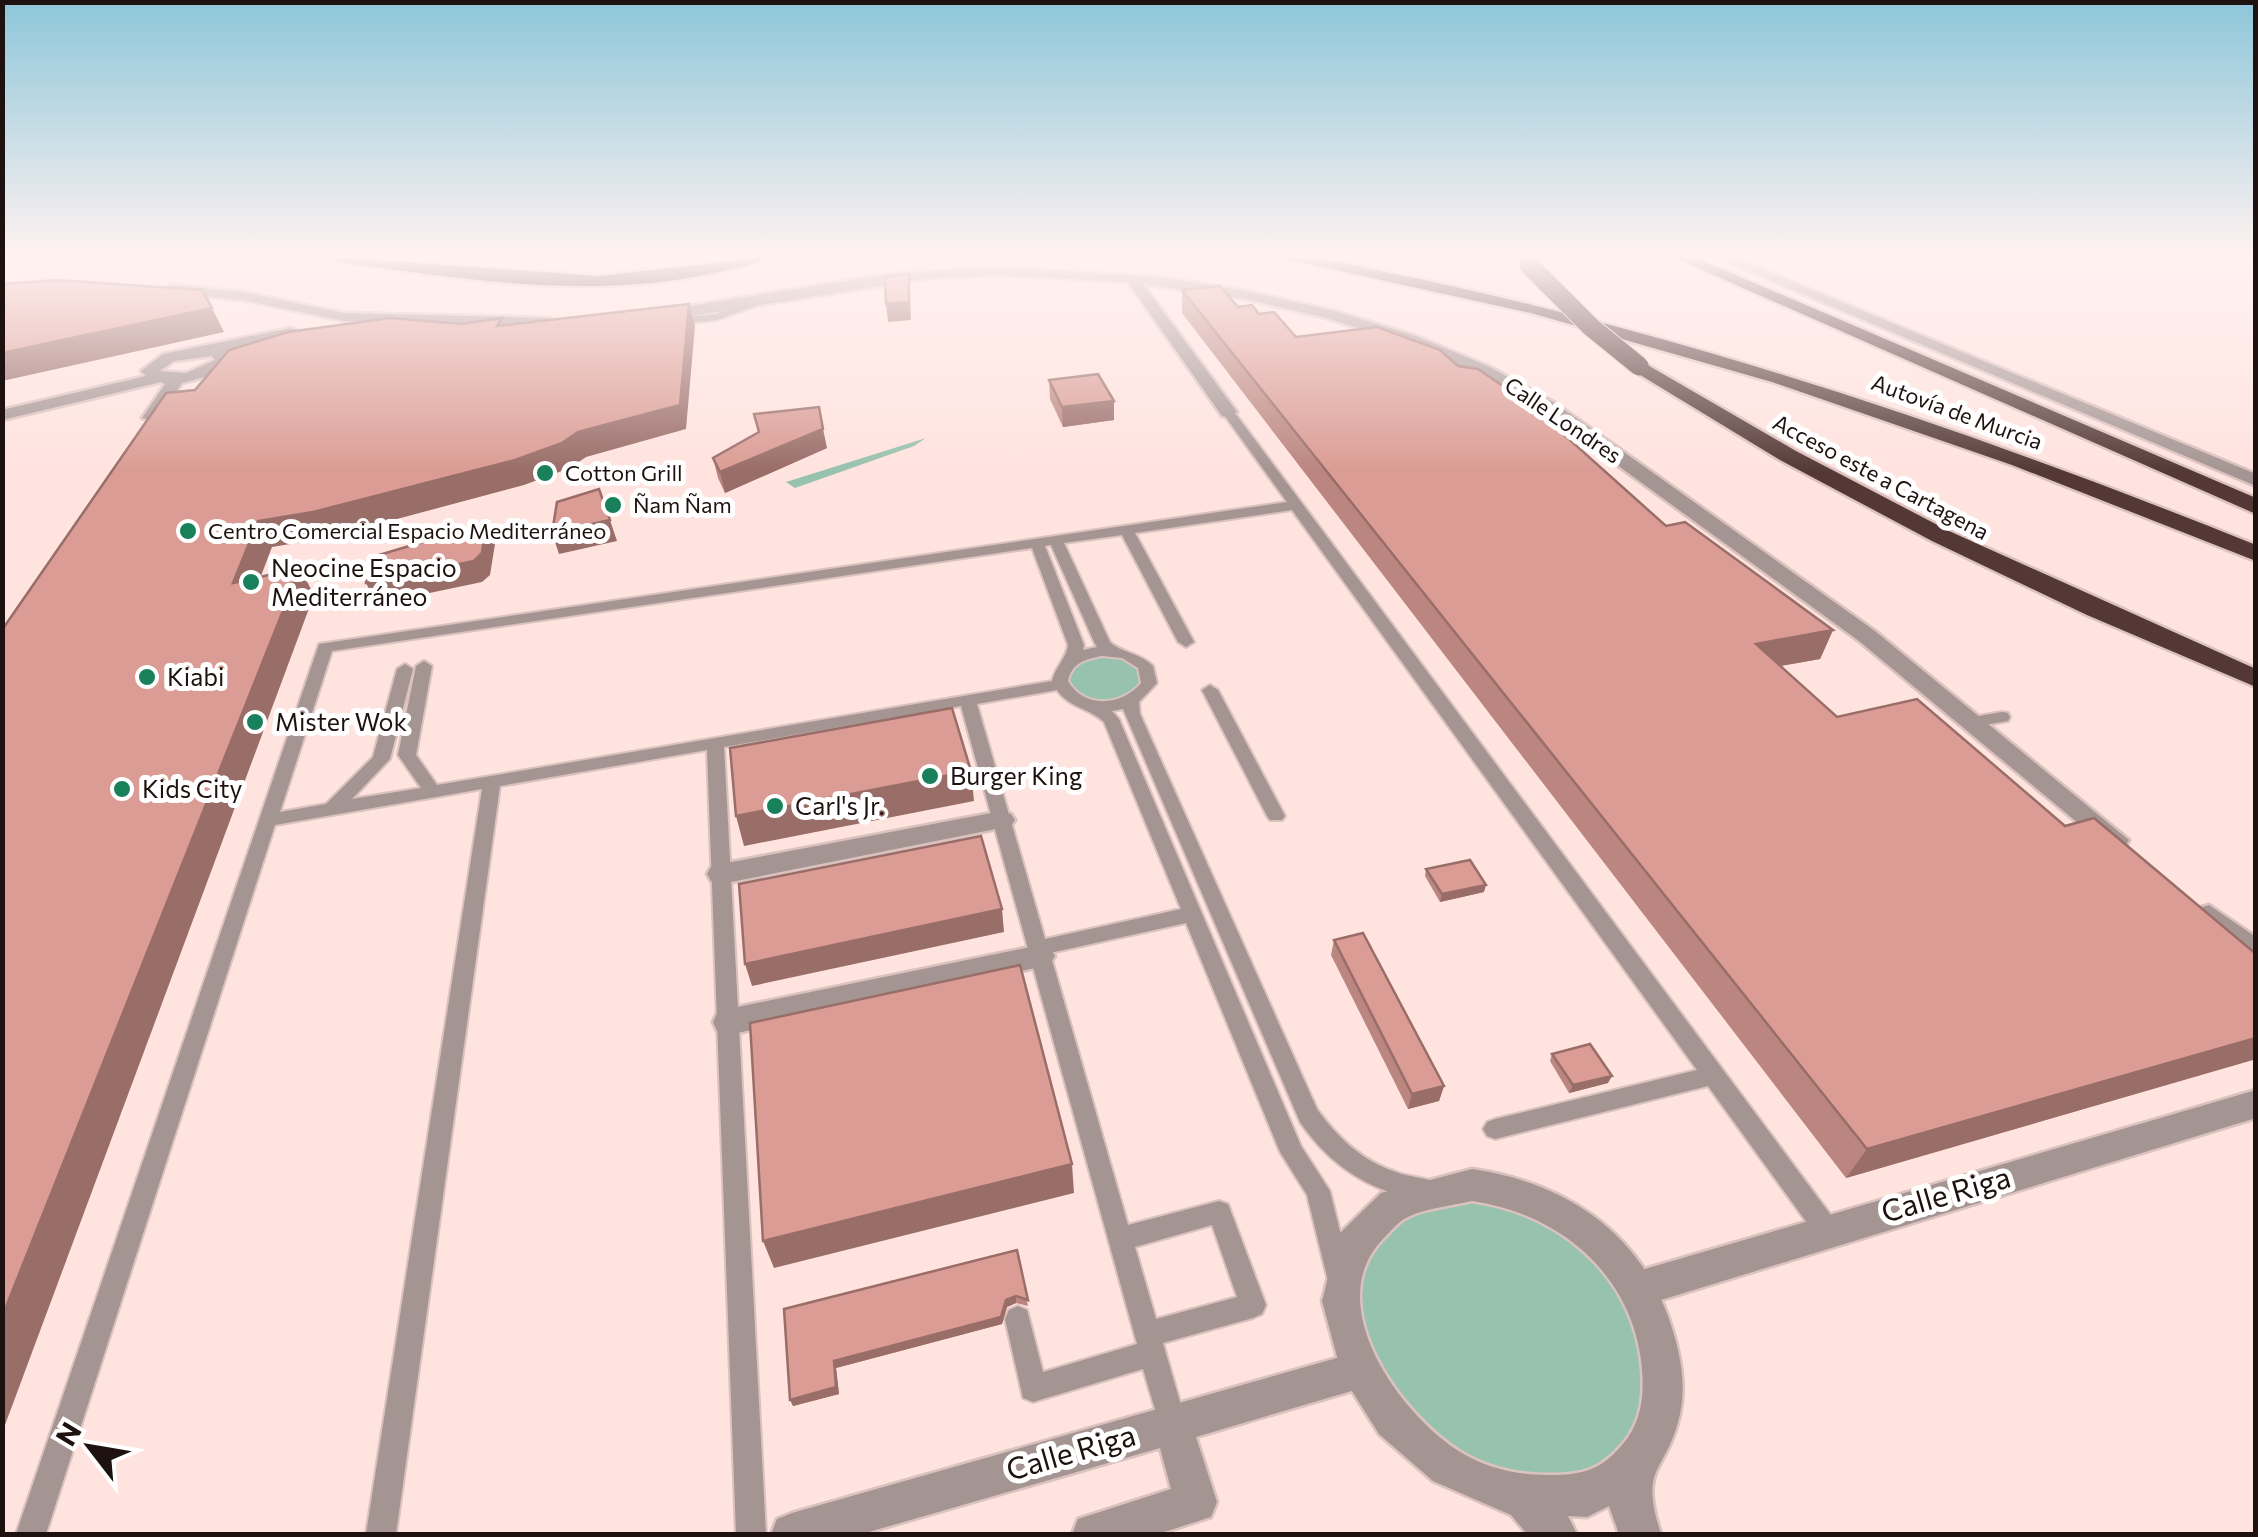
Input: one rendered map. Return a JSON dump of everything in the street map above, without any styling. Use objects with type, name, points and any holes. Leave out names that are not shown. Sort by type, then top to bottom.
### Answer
[{"type":"highway","name":"Acceso este a Cartagena","points":[[1594,329],[1639,366],[1782,454],[1918,528],[2256,679]]},
{"type":"highway","name":"Autovía de Murcia","points":[[1606,329],[1734,363],[2025,462],[2256,554]]},
{"type":"highway","name":"Autovía de Murcia","points":[[1663,329],[1764,357],[2044,450],[2256,532]]},
{"type":"highway","points":[[1846,329],[2256,507]]},
{"type":"street","points":[[343,335],[364,329]]},
{"type":"street","points":[[1168,329],[1228,412]]},
{"type":"street","name":"Calle Londres","points":[[1373,329],[1440,350],[1494,373],[1549,407],[1868,636],[2136,856]]},
{"type":"street","points":[[1892,329],[2256,482]]},
{"type":"street","points":[[2,415],[304,338]]},
{"type":"street","points":[[141,432],[163,374],[181,354],[216,358]]},
{"type":"street","points":[[2,399],[163,374]]},
{"type":"street","points":[[721,874],[1002,820]]},
{"type":"street","points":[[2181,893],[2256,954]]},
{"type":"street","points":[[728,1022],[1039,952]]},
{"type":"street","name":"Calle Riga","points":[[1638,1289],[2256,1104]]},
{"type":"street","points":[[1472,1185],[1498,1188],[1551,1207],[1600,1241],[1638,1289],[1660,1343],[1664,1371],[1657,1425],[1632,1466],[1589,1496],[1542,1520],[1482,1497],[1426,1468],[1381,1425],[1351,1373],[1339,1317],[1340,1288],[1360,1239],[1397,1203],[1427,1190],[1472,1185]]},
{"type":"street","name":"Calle Riga","points":[[792,1534],[1351,1373]]},
{"type":"street","points":[[1094,1534],[1196,1502],[1172,1423]]},
{"type":"street","points":[[1632,1466],[1630,1506],[1640,1534]]},
{"type":"lane","points":[[412,329],[473,332]]},
{"type":"lane","points":[[1472,380],[1494,373]]},
{"type":"lane","points":[[1228,412],[1827,1230]]},
{"type":"lane","points":[[32,1534],[325,647],[1296,505]]},
{"type":"lane","points":[[1127,530],[1186,642]]},
{"type":"lane","points":[[1047,542],[1110,651]]},
{"type":"lane","points":[[1047,542],[1076,645],[1074,659]]},
{"type":"lane","points":[[1061,684],[1064,667],[1074,659],[1110,651],[1135,658],[1148,670],[1147,687],[1131,700],[1096,706]]},
{"type":"lane","points":[[424,666],[407,755],[434,792]]},
{"type":"lane","points":[[332,809],[381,759],[405,668]]},
{"type":"lane","points":[[268,820],[1061,684]]},
{"type":"lane","points":[[1061,684],[1073,698],[1096,706],[1111,719],[1292,1152],[1318,1191],[1340,1288]]},
{"type":"lane","points":[[1210,690],[1276,816]]},
{"type":"lane","points":[[968,700],[1172,1423]]},
{"type":"lane","points":[[1131,700],[1132,714],[1308,1114],[1324,1136],[1361,1169],[1382,1180],[1427,1190]]},
{"type":"lane","points":[[1973,722],[2002,717]]},
{"type":"lane","points":[[715,744],[751,1534]]},
{"type":"lane","points":[[381,1534],[492,782]]},
{"type":"lane","points":[[1039,952],[1192,914]]},
{"type":"lane","points":[[1495,1129],[1714,1076]]},
{"type":"lane","points":[[1018,1319],[1033,1388],[1254,1305],[1218,1212],[1120,1239]]},
{"type":"green space","points":[[926,438],[914,446],[795,488],[786,482]]},
{"type":"green space","points":[[1102,651],[1142,663],[1144,691],[1096,706],[1060,681],[1064,667]]},
{"type":"green space","points":[[1472,1185],[1621,1264],[1657,1425],[1569,1502],[1381,1425],[1348,1263],[1360,1239]]},
{"type":"building","points":[[2,329],[115,329],[2,353]]},
{"type":"building","points":[[312,329],[687,329],[680,405],[578,432],[562,443],[515,460],[313,512],[258,521],[233,583],[300,568],[2,1317],[2,630],[166,393],[195,390],[229,350]]},
{"type":"building","points":[[1213,329],[1289,329],[1296,337],[1382,329],[1440,350],[1458,366],[1478,369],[1532,406],[1666,526],[1685,522],[1833,630],[1756,644],[1837,717],[1917,699],[2065,826],[2094,818],[2256,954],[2256,1038],[1867,1149]]},
{"type":"building","points":[[1098,374],[1114,401],[1062,407],[1049,380]]},
{"type":"building","points":[[819,407],[823,429],[720,472],[713,458],[759,432],[754,414]]},
{"type":"building","points":[[599,489],[610,520],[552,533],[557,502]]},
{"type":"building","points":[[486,523],[482,553],[474,561],[366,583],[369,558]]},
{"type":"building","points":[[952,708],[971,771],[736,816],[730,748]]},
{"type":"building","points":[[981,836],[1002,909],[745,964],[739,884]]},
{"type":"building","points":[[1470,860],[1486,885],[1442,894],[1426,869]]},
{"type":"building","points":[[1363,933],[1444,1086],[1412,1094],[1334,940]]},
{"type":"building","points":[[1020,965],[1072,1164],[763,1241],[750,1023]]},
{"type":"building","points":[[1590,1044],[1612,1076],[1573,1085],[1552,1054]]},
{"type":"building","points":[[1017,1250],[1028,1300],[1016,1296],[1006,1300],[1001,1317],[834,1361],[836,1387],[790,1400],[784,1309]]},
{"type":"place","name":"Cotton Grill","points":[[545,473]]},
{"type":"place","name":"Ñam Ñam","points":[[613,505]]},
{"type":"place","name":"Centro Comercial Espacio Mediterráneo","points":[[188,531]]},
{"type":"place","name":"Neocine Espacio Mediterráneo","points":[[251,582]]},
{"type":"place","name":"Kiabi","points":[[147,677]]},
{"type":"place","name":"Mister Wok","points":[[255,722]]},
{"type":"place","name":"Burger King","points":[[930,776]]},
{"type":"place","name":"Kids City","points":[[122,789]]},
{"type":"place","name":"Carl's Jr.","points":[[775,806]]}]
